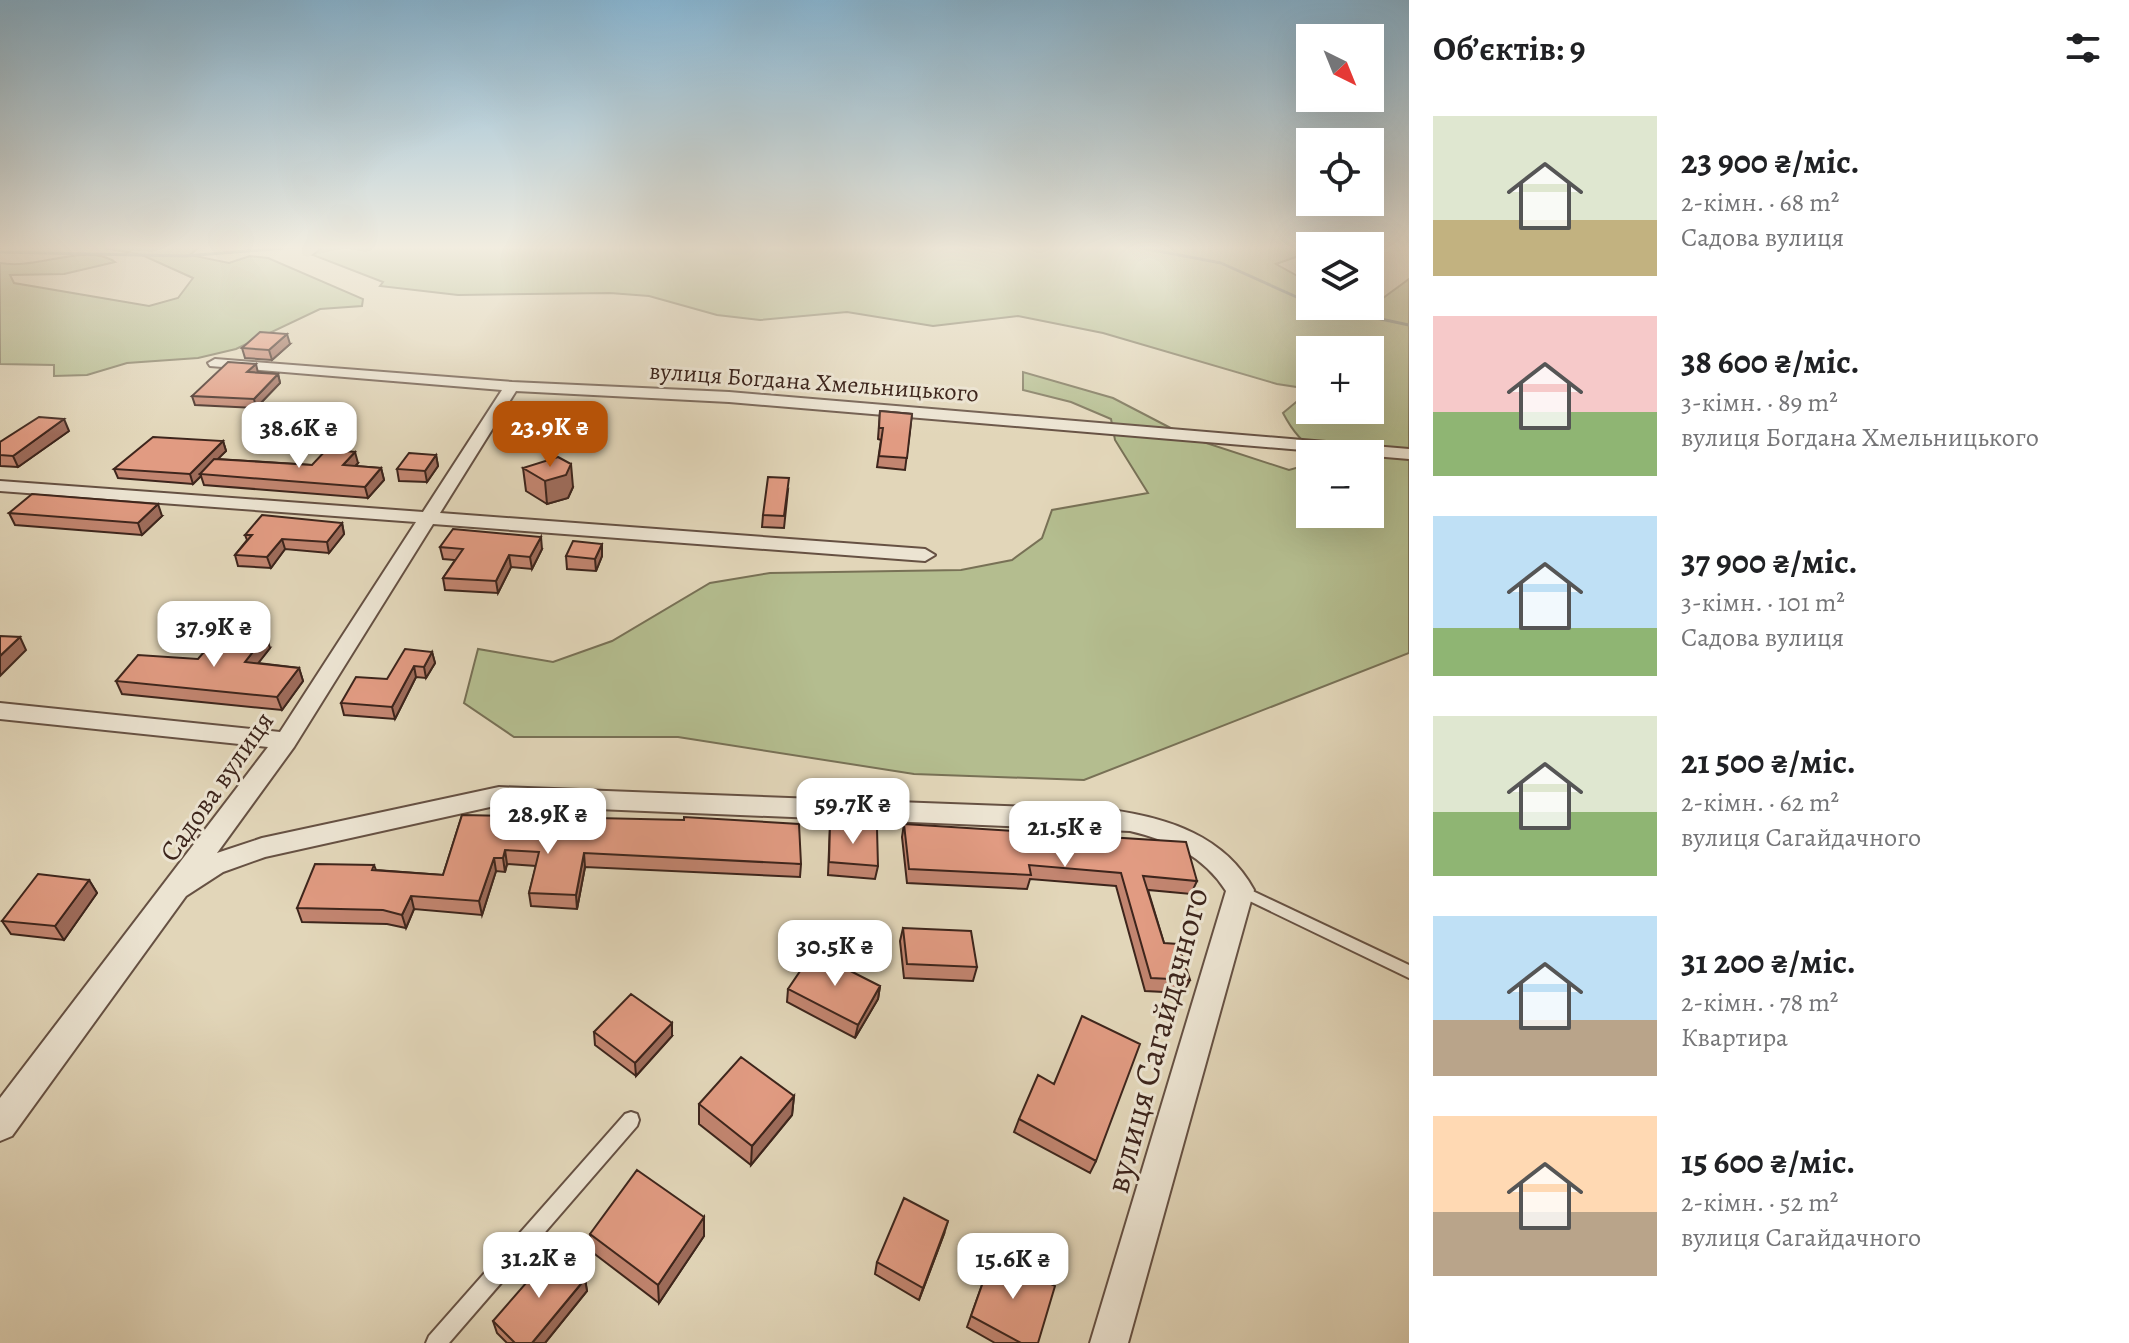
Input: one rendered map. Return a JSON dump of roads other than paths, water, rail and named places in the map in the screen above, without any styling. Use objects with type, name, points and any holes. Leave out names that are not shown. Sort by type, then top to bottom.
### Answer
[{"type":"street","name":"вулиця Богдана Хмельницького","points":[[215,363],[512,386],[729,397],[1409,454]]},
{"type":"street","name":"Садова вулиця","points":[[0,1125],[181,887],[286,741],[512,386]]},
{"type":"street","points":[[0,486],[925,555]]},
{"type":"street","points":[[0,711],[286,741]]},
{"type":"street","name":"вулиця Сагайдачного","points":[[181,887],[213,865],[262,848],[499,796],[1141,822],[1205,850],[1229,869],[1240,890],[1109,1343]]},
{"type":"lane","points":[[1240,890],[1409,972]]},
{"type":"lane","points":[[436,1343],[631,1120]]},
{"type":"waterway","points":[[1384,320],[1409,325]]}]
